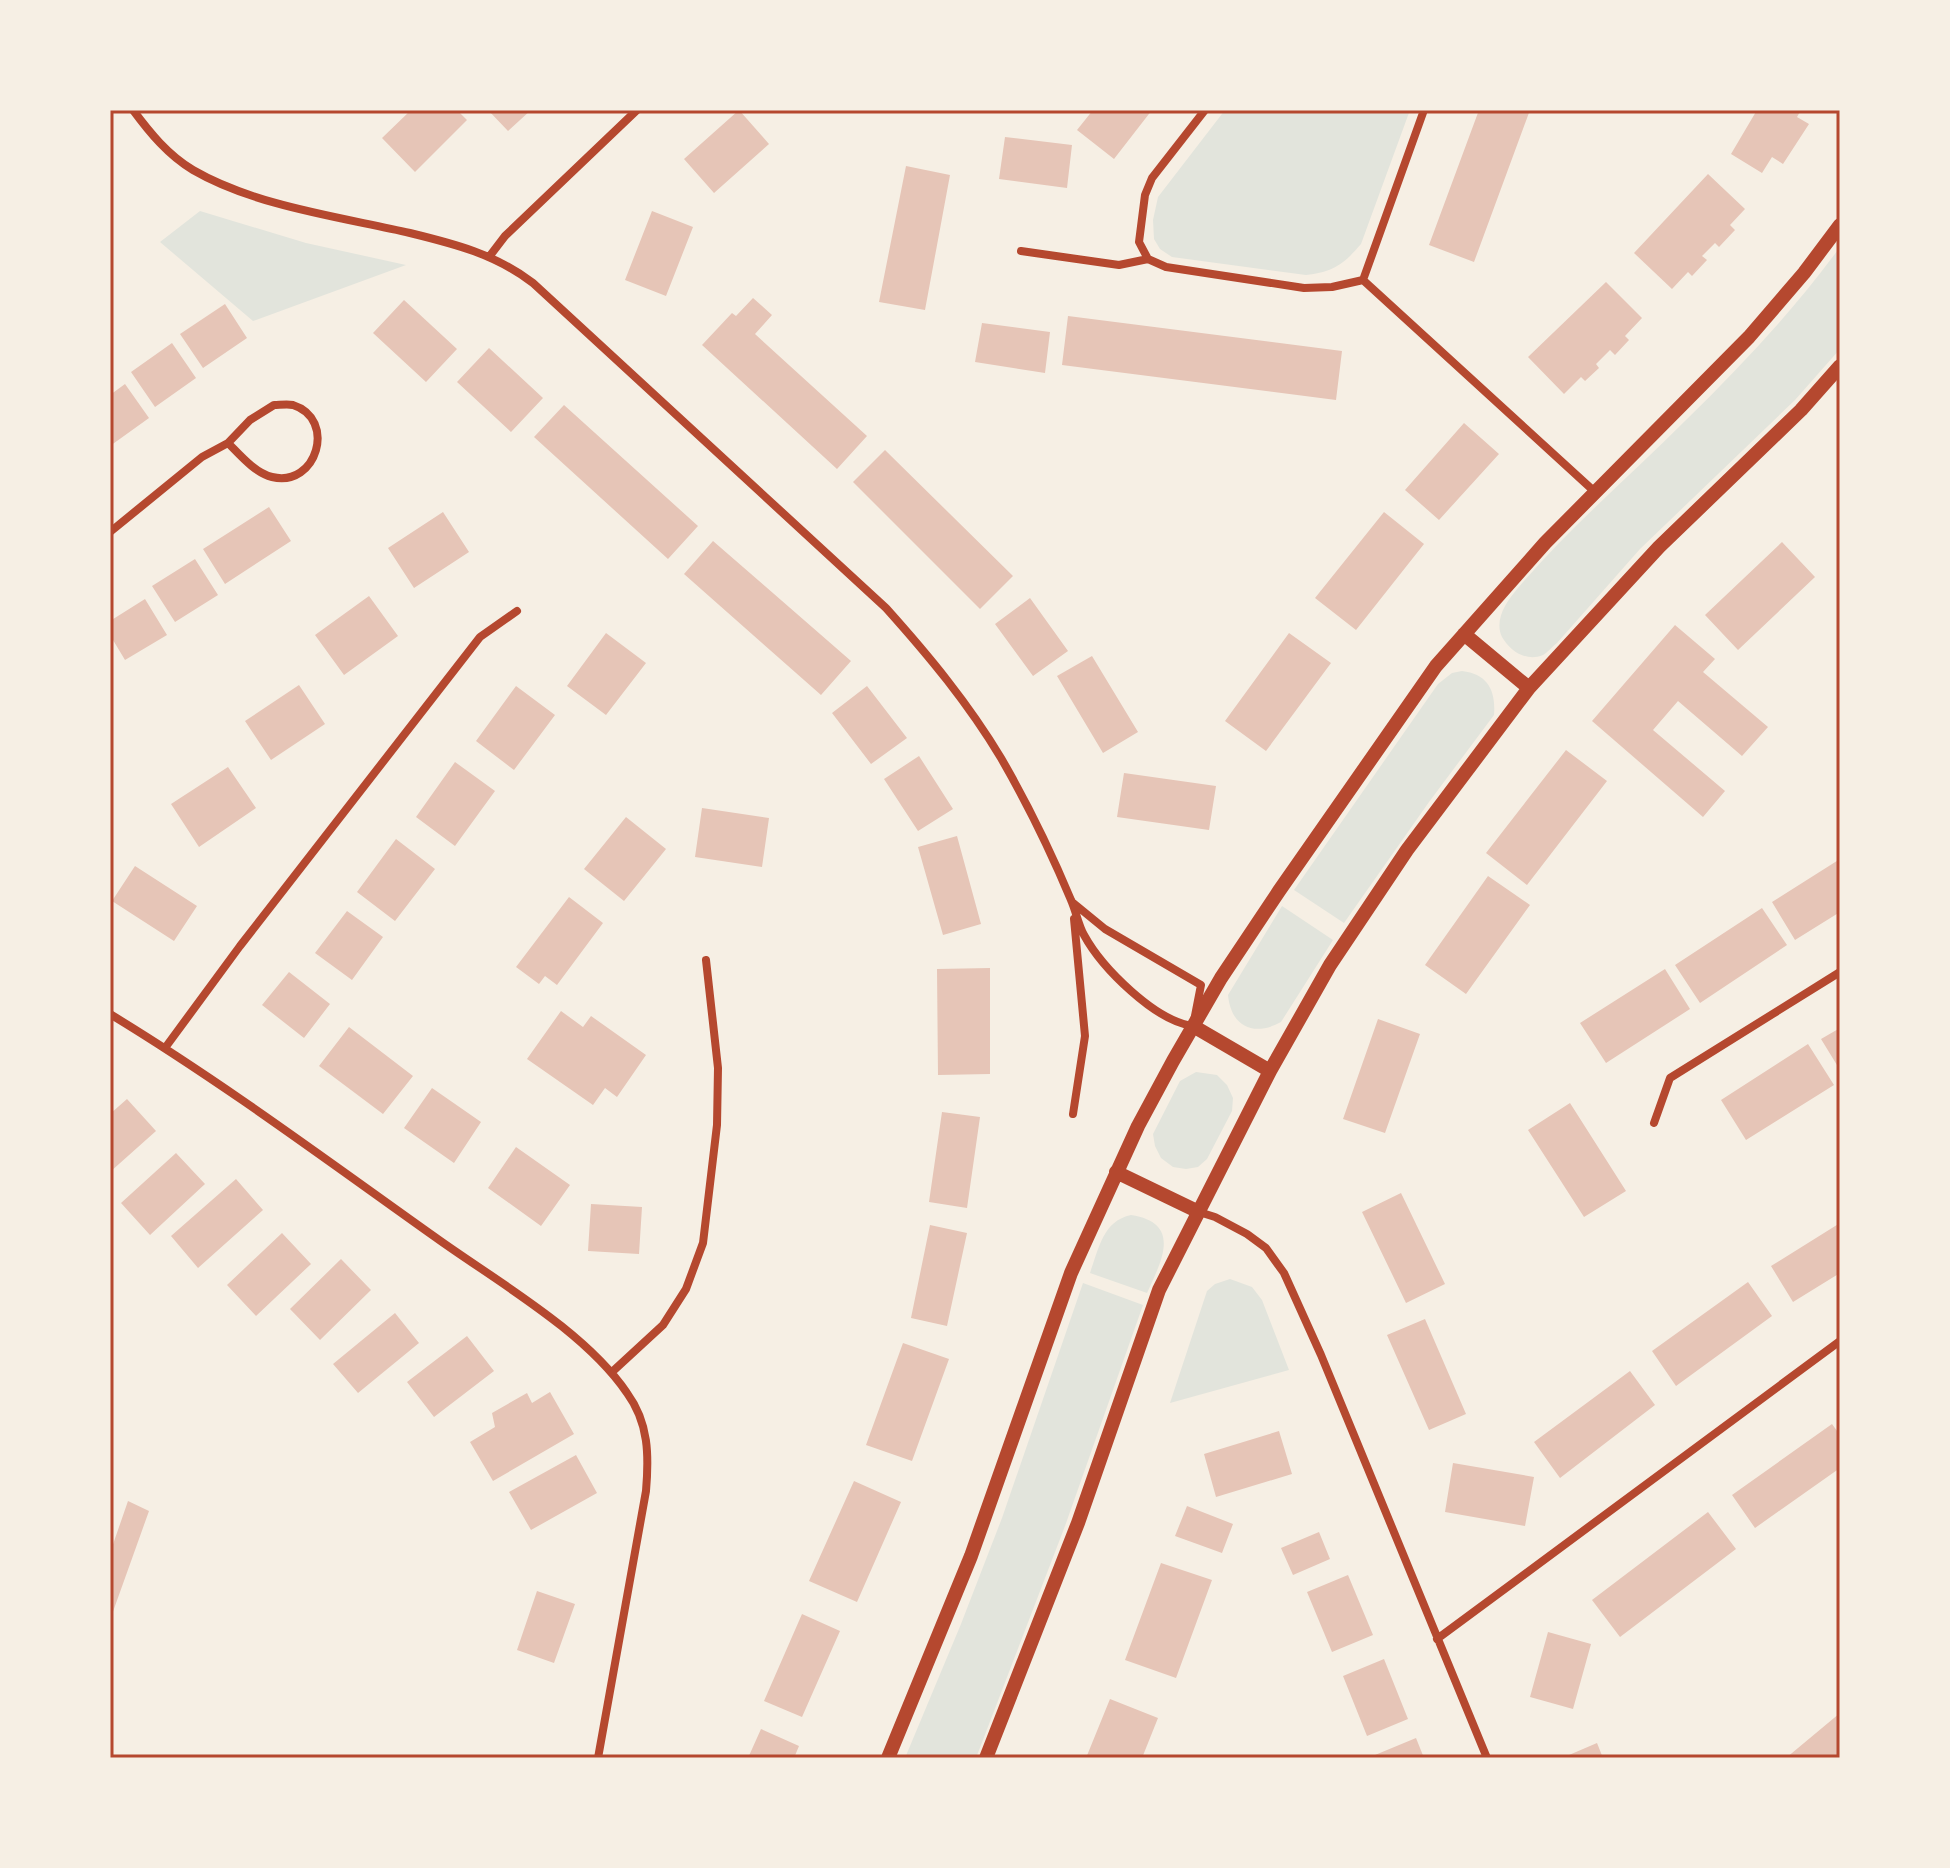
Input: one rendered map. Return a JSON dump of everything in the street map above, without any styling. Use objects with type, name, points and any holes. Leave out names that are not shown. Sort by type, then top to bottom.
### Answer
[{"type":"street","points":[[133,110],[167,150],[193,169],[236,190],[446,242],[510,265],[533,283],[886,608],[931,657],[968,706],[1001,759],[1072,902],[1083,933],[1100,959],[1122,982],[1178,1024],[1193,1026],[1270,1071]]},
{"type":"street","points":[[489,257],[505,236],[637,110]]},
{"type":"street","points":[[1148,259],[1139,242],[1145,195],[1152,178],[1205,110]]},
{"type":"street","points":[[1363,280],[1424,110]]},
{"type":"street","points":[[888,1758],[971,1556],[1071,1273],[1116,1172],[1193,1026],[1279,891],[1428,677],[1595,492],[1749,337],[1840,225]]},
{"type":"street","points":[[1021,251],[1119,265],[1148,259],[1166,267],[1304,288],[1332,287],[1363,280]]},
{"type":"street","points":[[1363,280],[1595,492]]},
{"type":"street","points":[[986,1758],[1078,1523],[1159,1290],[1270,1071],[1330,965],[1407,850],[1529,688],[1659,547],[1801,410],[1840,366]]},
{"type":"street","points":[[110,532],[202,457],[228,443],[250,420],[274,405],[293,405],[307,415],[318,430],[318,448],[310,464],[291,477],[272,477],[252,466],[228,443]]},
{"type":"street","points":[[165,1048],[240,946],[480,637],[517,611]]},
{"type":"street","points":[[1464,634],[1529,688]]},
{"type":"street","points":[[1072,902],[1105,929],[1201,985],[1193,1026]]},
{"type":"street","points":[[1072,902],[1085,1036],[1073,1114]]},
{"type":"street","points":[[612,1372],[663,1325],[686,1289],[703,1243],[717,1125],[718,1068],[706,960]]},
{"type":"street","points":[[1654,1123],[1670,1078],[1840,972]]},
{"type":"street","points":[[110,1014],[165,1048],[558,1324],[612,1372],[629,1395],[643,1423],[649,1457],[646,1491],[598,1758]]},
{"type":"street","points":[[1116,1172],[1247,1234],[1266,1248],[1284,1273],[1321,1355],[1487,1758]]},
{"type":"street","points":[[1437,1639],[1840,1341]]},
{"type":"shaded area","points":[[1225,110],[1410,110],[1361,244],[1343,262],[1323,272],[1306,275],[1172,257],[1160,249],[1154,239],[1153,220],[1158,197]]},
{"type":"shaded area","points":[[200,211],[306,243],[406,265],[253,321],[160,242]]},
{"type":"shaded area","points":[[1840,247],[1840,349],[1795,400],[1640,549],[1545,654],[1525,656],[1509,647],[1502,637],[1499,624],[1502,611],[1514,593],[1558,544],[1747,358],[1805,293]]},
{"type":"shaded area","points":[[1462,671],[1478,676],[1488,685],[1494,698],[1494,715],[1344,923],[1294,890],[1438,684],[1452,673]]},
{"type":"shaded area","points":[[1282,906],[1333,940],[1281,1022],[1262,1029],[1253,1028],[1239,1022],[1228,995]]},
{"type":"shaded area","points":[[1196,1072],[1217,1075],[1227,1085],[1233,1098],[1232,1111],[1207,1159],[1198,1167],[1173,1167],[1161,1158],[1153,1134],[1180,1081]]},
{"type":"shaded area","points":[[1131,1215],[1147,1219],[1163,1235],[1162,1257],[1147,1293],[1090,1273],[1108,1229]]},
{"type":"shaded area","points":[[1230,1279],[1252,1287],[1262,1300],[1289,1370],[1170,1403],[1207,1291],[1215,1284]]},
{"type":"shaded area","points":[[1083,1283],[1143,1305],[1065,1526],[976,1758],[905,1758],[1002,1518]]},
{"type":"building","points":[[411,110],[457,110],[467,120],[415,172],[382,138]]},
{"type":"building","points":[[488,110],[531,110],[508,131]]},
{"type":"building","points":[[739,110],[769,144],[714,193],[684,159]]},
{"type":"building","points":[[1093,110],[1152,110],[1114,159],[1077,130]]},
{"type":"building","points":[[1479,110],[1530,110],[1474,262],[1429,245]]},
{"type":"building","points":[[1757,110],[1801,110],[1797,117],[1809,124],[1783,164],[1772,157],[1762,173],[1731,154]]},
{"type":"building","points":[[1005,137],[1072,145],[1067,188],[999,179]]},
{"type":"building","points":[[906,166],[950,175],[925,310],[879,302]]},
{"type":"building","points":[[1708,174],[1745,209],[1730,225],[1735,230],[1719,247],[1715,243],[1702,256],[1707,260],[1692,276],[1688,272],[1672,289],[1634,253]]},
{"type":"building","points":[[652,211],[693,227],[666,296],[625,280]]},
{"type":"building","points":[[1606,282],[1642,318],[1625,336],[1629,340],[1615,355],[1610,350],[1596,364],[1599,368],[1585,381],[1581,377],[1564,394],[1528,357]]},
{"type":"building","points":[[753,298],[772,315],[755,334],[867,436],[837,469],[702,345],[732,313],[736,316]]},
{"type":"building","points":[[404,300],[457,349],[426,382],[373,333]]},
{"type":"building","points":[[225,304],[247,338],[203,368],[180,334]]},
{"type":"building","points":[[1068,316],[1342,351],[1336,400],[1062,365]]},
{"type":"building","points":[[982,323],[1050,332],[1045,373],[975,362]]},
{"type":"building","points":[[172,343],[196,378],[155,407],[131,372]]},
{"type":"building","points":[[489,348],[543,398],[511,432],[457,382]]},
{"type":"building","points":[[125,384],[149,418],[110,446],[110,395]]},
{"type":"building","points":[[564,405],[698,526],[668,559],[534,437]]},
{"type":"building","points":[[1464,423],[1499,454],[1439,520],[1405,490]]},
{"type":"building","points":[[885,450],[1013,576],[980,609],[853,482]]},
{"type":"building","points":[[269,507],[291,541],[225,584],[203,549]]},
{"type":"building","points":[[443,512],[469,552],[414,588],[388,548]]},
{"type":"building","points":[[1384,512],[1424,544],[1356,630],[1315,598]]},
{"type":"building","points":[[713,541],[851,661],[821,695],[684,574]]},
{"type":"building","points":[[1782,542],[1815,577],[1738,650],[1705,615]]},
{"type":"building","points":[[195,559],[218,595],[175,622],[152,586]]},
{"type":"building","points":[[369,596],[398,636],[344,675],[315,635]]},
{"type":"building","points":[[1030,598],[1068,651],[1033,676],[995,624]]},
{"type":"building","points":[[145,599],[167,635],[125,660],[110,635],[110,621]]},
{"type":"building","points":[[1675,625],[1715,659],[1703,672],[1768,727],[1742,756],[1678,701],[1653,730],[1725,791],[1703,817],[1592,721]]},
{"type":"building","points":[[606,633],[646,663],[606,715],[567,686]]},
{"type":"building","points":[[1289,633],[1331,663],[1266,751],[1225,721]]},
{"type":"building","points":[[1092,656],[1138,732],[1103,753],[1057,676]]},
{"type":"building","points":[[299,685],[325,724],[271,760],[245,721]]},
{"type":"building","points":[[516,686],[555,715],[514,770],[476,741]]},
{"type":"building","points":[[867,686],[907,738],[871,764],[832,713]]},
{"type":"building","points":[[1566,750],[1607,781],[1527,885],[1486,853]]},
{"type":"building","points":[[919,756],[953,809],[918,831],[884,779]]},
{"type":"building","points":[[455,762],[495,791],[455,846],[416,817]]},
{"type":"building","points":[[228,767],[256,808],[199,847],[171,804]]},
{"type":"building","points":[[1124,773],[1216,786],[1209,830],[1117,817]]},
{"type":"building","points":[[702,808],[769,818],[762,867],[695,857]]},
{"type":"building","points":[[626,817],[666,849],[624,901],[584,869]]},
{"type":"building","points":[[957,836],[981,924],[943,935],[918,847]]},
{"type":"building","points":[[396,839],[435,869],[395,921],[357,892]]},
{"type":"building","points":[[1840,859],[1840,912],[1795,940],[1772,902]]},
{"type":"building","points":[[135,866],[197,906],[174,941],[112,901]]},
{"type":"building","points":[[1488,876],[1530,905],[1466,994],[1425,965]]},
{"type":"building","points":[[569,897],[603,923],[557,985],[545,976],[539,984],[516,967]]},
{"type":"building","points":[[1762,908],[1787,945],[1700,1003],[1675,965]]},
{"type":"building","points":[[347,911],[383,937],[352,980],[315,953]]},
{"type":"building","points":[[990,968],[990,1074],[938,1075],[937,969]]},
{"type":"building","points":[[1665,969],[1690,1009],[1606,1063],[1580,1023]]},
{"type":"building","points":[[289,972],[330,1004],[304,1038],[262,1005]]},
{"type":"building","points":[[561,1011],[583,1027],[591,1016],[646,1055],[617,1097],[605,1088],[593,1105],[527,1059]]},
{"type":"building","points":[[1378,1019],[1420,1034],[1385,1133],[1343,1119]]},
{"type":"building","points":[[349,1027],[413,1076],[383,1114],[319,1066]]},
{"type":"building","points":[[1840,1028],[1840,1070],[1821,1039]]},
{"type":"building","points":[[1808,1044],[1834,1085],[1746,1140],[1721,1100]]},
{"type":"building","points":[[432,1088],[481,1122],[454,1163],[404,1128]]},
{"type":"building","points":[[127,1099],[156,1131],[110,1172],[110,1114]]},
{"type":"building","points":[[1570,1103],[1626,1191],[1584,1217],[1528,1130]]},
{"type":"building","points":[[942,1112],[980,1117],[967,1208],[929,1202]]},
{"type":"building","points":[[516,1147],[570,1185],[541,1226],[488,1188]]},
{"type":"building","points":[[176,1153],[205,1184],[150,1235],[121,1203]]},
{"type":"building","points":[[236,1179],[263,1210],[198,1268],[171,1236]]},
{"type":"building","points":[[1401,1193],[1445,1284],[1406,1303],[1362,1212]]},
{"type":"building","points":[[591,1204],[642,1207],[639,1254],[588,1251]]},
{"type":"building","points":[[1840,1223],[1840,1273],[1793,1302],[1771,1266]]},
{"type":"building","points":[[930,1225],[967,1233],[947,1326],[911,1318]]},
{"type":"building","points":[[282,1233],[311,1264],[256,1316],[227,1285]]},
{"type":"building","points":[[341,1259],[371,1290],[320,1340],[290,1309]]},
{"type":"building","points":[[1748,1282],[1772,1316],[1676,1386],[1652,1351]]},
{"type":"building","points":[[395,1313],[419,1343],[358,1393],[333,1364]]},
{"type":"building","points":[[1425,1319],[1466,1414],[1429,1430],[1387,1335]]},
{"type":"building","points":[[467,1336],[494,1371],[434,1417],[407,1382]]},
{"type":"building","points":[[903,1343],[949,1359],[912,1461],[866,1445]]},
{"type":"building","points":[[1630,1371],[1655,1405],[1560,1478],[1534,1442]]},
{"type":"building","points":[[550,1392],[574,1434],[493,1481],[470,1442],[495,1427],[492,1413],[527,1393],[532,1403]]},
{"type":"building","points":[[1832,1424],[1840,1435],[1840,1468],[1755,1528],[1732,1495]]},
{"type":"building","points":[[1279,1431],[1292,1474],[1216,1497],[1204,1454]]},
{"type":"building","points":[[576,1455],[597,1493],[531,1530],[509,1492]]},
{"type":"building","points":[[1453,1463],[1534,1477],[1525,1526],[1445,1512]]},
{"type":"building","points":[[854,1481],[901,1502],[857,1602],[809,1581]]},
{"type":"building","points":[[128,1501],[149,1511],[110,1620],[110,1553]]},
{"type":"building","points":[[1187,1506],[1233,1524],[1222,1553],[1175,1536]]},
{"type":"building","points":[[1708,1512],[1736,1549],[1620,1637],[1592,1600]]},
{"type":"building","points":[[1319,1532],[1330,1559],[1293,1575],[1281,1548]]},
{"type":"building","points":[[1161,1563],[1212,1580],[1176,1678],[1125,1660]]},
{"type":"building","points":[[1348,1575],[1373,1635],[1332,1652],[1307,1592]]},
{"type":"building","points":[[537,1591],[575,1604],[554,1663],[517,1650]]},
{"type":"building","points":[[802,1614],[840,1631],[802,1717],[764,1701]]},
{"type":"building","points":[[1548,1632],[1591,1644],[1573,1709],[1530,1697]]},
{"type":"building","points":[[1384,1659],[1408,1719],[1367,1736],[1343,1676]]},
{"type":"building","points":[[1110,1699],[1158,1718],[1142,1758],[1086,1758]]},
{"type":"building","points":[[1840,1713],[1840,1758],[1786,1758]]},
{"type":"building","points":[[761,1729],[799,1746],[794,1758],[748,1758]]},
{"type":"building","points":[[1416,1738],[1424,1758],[1376,1758],[1375,1755]]},
{"type":"building","points":[[1597,1743],[1603,1758],[1562,1758]]}]
